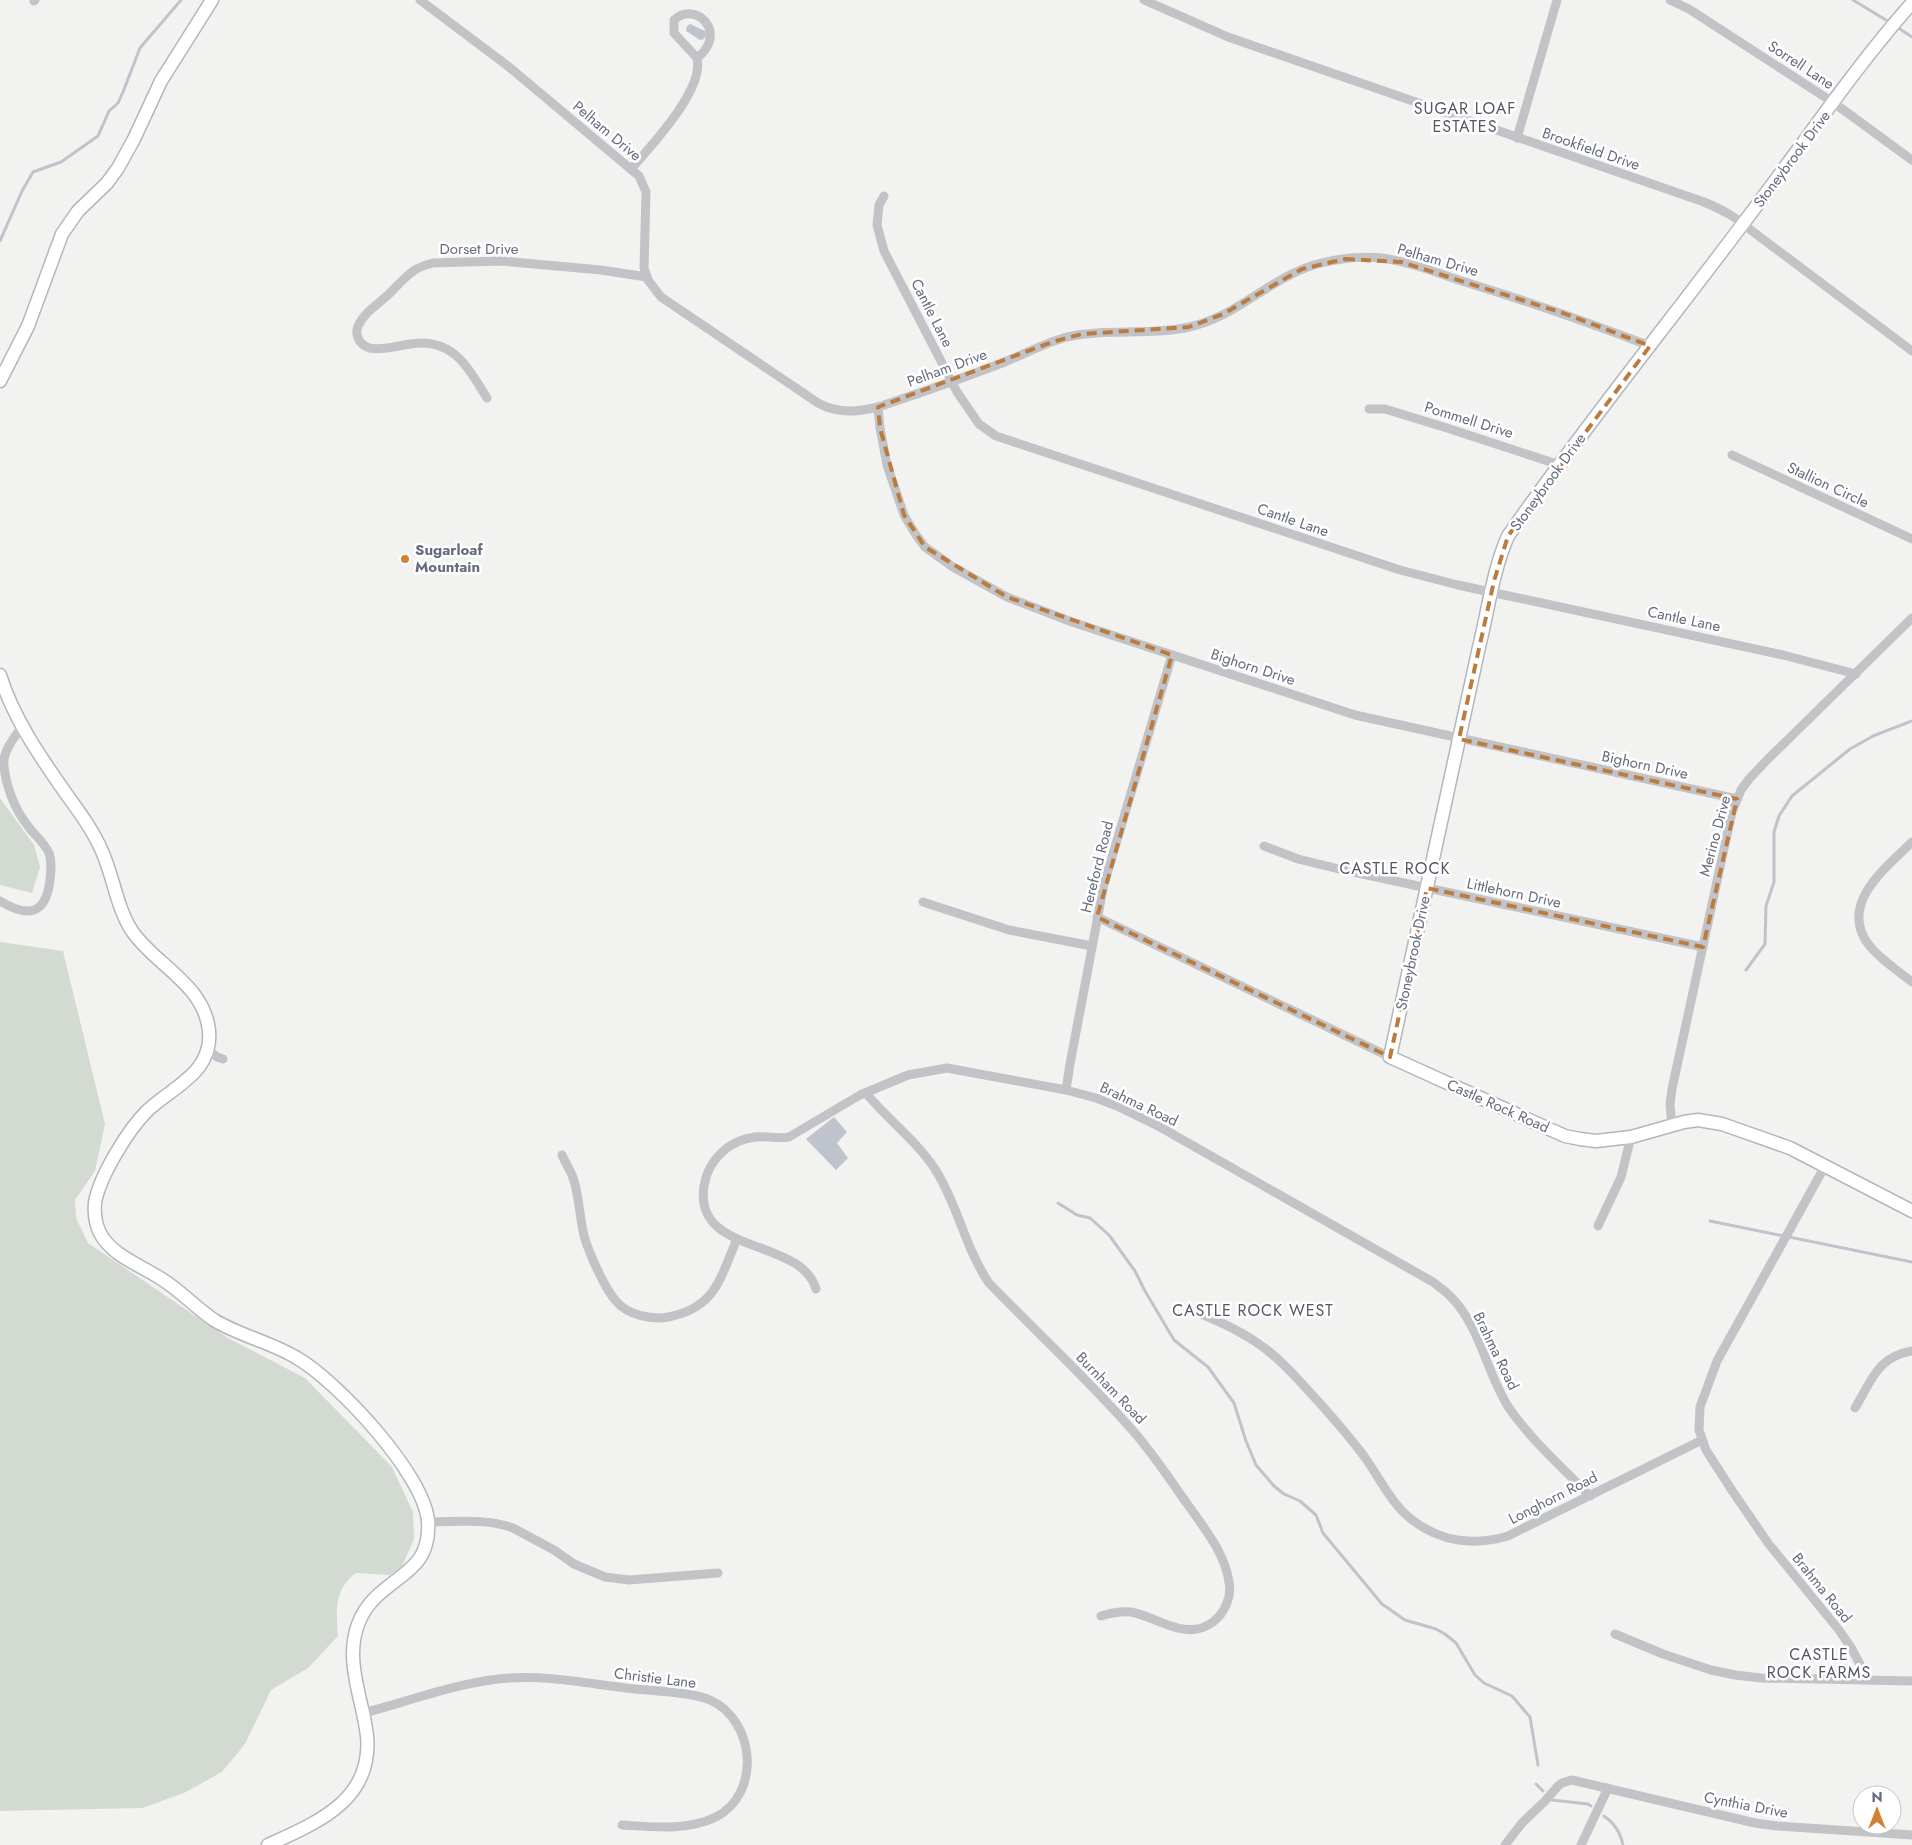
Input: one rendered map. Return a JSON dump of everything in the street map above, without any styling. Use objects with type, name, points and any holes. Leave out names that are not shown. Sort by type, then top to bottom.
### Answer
[{"type":"street","points":[[0,381],[28,326],[62,234],[78,211],[107,183],[118,168],[161,81],[212,0]]},
{"type":"street","name":"Pelham Drive","points":[[420,0],[509,67],[639,176],[646,192],[644,260],[647,277],[653,288],[665,301],[818,403],[836,410],[847,412],[878,407],[952,382],[1065,338],[1082,334],[1154,331],[1189,327],[1223,314],[1283,278],[1302,269],[1321,263],[1364,258],[1401,262],[1563,313],[1650,346]]},
{"type":"street","name":"Brookfield Drive","points":[[1144,0],[1228,38],[1726,211],[1912,351]]},
{"type":"street","points":[[1516,138],[1557,0]]},
{"type":"street","name":"Sorrell Lane","points":[[1670,0],[1689,9],[1834,103],[1912,160]]},
{"type":"street","name":"Stoneybrook Drive","points":[[1390,1057],[1492,592],[1503,548],[1508,536],[1882,38],[1912,4]]},
{"type":"street","points":[[631,168],[685,101],[698,72],[697,58],[674,33],[674,20],[682,13],[687,12],[700,16],[710,26],[711,32],[707,48],[697,58]]},
{"type":"street","name":"Cantle Lane","points":[[884,196],[878,212],[877,225],[884,251],[952,382],[979,424],[996,436],[1400,570],[1492,592],[1774,652],[1856,674]]},
{"type":"street","name":"Dorset Drive","points":[[487,398],[468,366],[451,350],[441,346],[420,343],[387,348],[368,348],[360,341],[357,334],[359,324],[408,275],[423,266],[433,263],[501,261],[601,270],[647,277]]},
{"type":"street","name":"Bighorn Drive","points":[[878,407],[883,451],[908,523],[925,547],[953,567],[1014,600],[1072,622],[1355,715],[1737,799]]},
{"type":"street","name":"Pommell Drive","points":[[1369,409],[1385,409],[1560,465]]},
{"type":"street","name":"Stallion Circle","points":[[1732,455],[1912,539]]},
{"type":"street","name":"Merino Drive","points":[[1672,1126],[1670,1104],[1672,1089],[1732,812],[1737,799],[1749,778],[1912,618]]},
{"type":"street","name":"Hereford Road","points":[[1066,1090],[1092,946],[1114,846],[1172,655]]},
{"type":"street","points":[[0,675],[12,706],[23,725],[97,840],[110,869],[119,904],[133,932],[182,981],[200,1003],[209,1026],[208,1050],[202,1064],[195,1073],[147,1111],[125,1139],[96,1198],[94,1209],[98,1229],[110,1246],[172,1286],[217,1322],[294,1355],[326,1380],[371,1424],[389,1446],[415,1486],[421,1498],[428,1522],[423,1552],[419,1561],[412,1569],[376,1597],[366,1609],[356,1631],[353,1645],[353,1662],[367,1739],[367,1754],[359,1778],[352,1791],[333,1812],[320,1821],[268,1845]]},
{"type":"street","points":[[0,901],[21,911],[35,910],[43,904],[49,886],[50,856],[22,818],[15,805],[3,764],[7,748],[23,725]]},
{"type":"street","points":[[1912,842],[1871,882],[1865,893],[1859,916],[1867,942],[1912,982]]},
{"type":"street","name":"Littlehorn Drive","points":[[1264,846],[1298,859],[1703,947]]},
{"type":"street","points":[[923,902],[1009,930],[1092,946]]},
{"type":"street","name":"Castle Rock Road","points":[[1098,917],[1390,1057],[1566,1136],[1596,1141],[1631,1137],[1698,1120],[1722,1124],[1790,1148],[1912,1211]]},
{"type":"street","points":[[208,1050],[216,1057],[223,1059]]},
{"type":"street","name":"Brahma Road","points":[[816,1289],[810,1276],[804,1270],[785,1258],[737,1239],[716,1226],[710,1218],[705,1208],[705,1178],[724,1149],[742,1140],[754,1137],[781,1138],[789,1136],[866,1093],[908,1075],[947,1068],[1066,1090],[1096,1098],[1118,1106],[1160,1127],[1433,1282],[1452,1297],[1476,1338],[1499,1392],[1510,1410],[1590,1496]]},
{"type":"street","name":"Burnham Road","points":[[866,1093],[878,1108],[906,1134],[935,1169],[946,1189],[975,1259],[990,1283],[1135,1433],[1204,1527],[1227,1570],[1230,1590],[1228,1600],[1218,1618],[1204,1627],[1185,1630],[1130,1612],[1118,1612],[1101,1616]]},
{"type":"street","points":[[1598,1226],[1621,1177],[1631,1137]]},
{"type":"street","points":[[562,1155],[572,1176],[586,1239],[604,1282],[616,1302],[633,1313],[659,1319],[680,1315],[699,1307],[715,1290],[737,1239]]},
{"type":"street","points":[[1702,1440],[1699,1419],[1700,1407],[1717,1360],[1825,1166]]},
{"type":"street","name":"Longhorn Road","points":[[1196,1312],[1240,1332],[1263,1346],[1276,1357],[1346,1432],[1402,1511],[1423,1528],[1436,1535],[1468,1542],[1497,1540],[1702,1440]]},
{"type":"street","points":[[1855,1408],[1882,1364],[1898,1353],[1912,1351]]},
{"type":"street","name":"Brahma Road","points":[[1702,1440],[1706,1450],[1768,1543],[1839,1630],[1868,1680]]},
{"type":"street","points":[[428,1522],[488,1522],[501,1524],[513,1528],[589,1572],[621,1580],[718,1573]]},
{"type":"street","points":[[1615,1634],[1687,1662],[1735,1675],[1761,1678],[1912,1681]]},
{"type":"street","name":"Christie Lane","points":[[363,1713],[489,1680],[529,1678],[701,1696],[720,1706],[730,1714],[744,1736],[748,1760],[745,1779],[734,1802],[716,1816],[690,1825],[671,1827],[622,1825]]},
{"type":"street","name":"Cynthia Drive","points":[[1505,1845],[1522,1822],[1562,1783],[1572,1780],[1755,1823],[1912,1835]]},
{"type":"street","points":[[1581,1845],[1608,1788]]},
{"type":"highlighted area","points":[[1345,259],[1401,262],[1563,313],[1650,346],[1508,536],[1494,581],[1459,739],[1737,799],[1703,947],[1427,888],[1390,1057],[1097,917],[1172,655],[1007,597],[925,547],[904,515],[880,428],[878,407],[1052,342],[1082,334],[1189,327],[1223,314],[1302,269]]},
{"type":"shaded area","points":[[690,24],[705,31],[704,39],[700,40],[686,31],[687,26]]},
{"type":"shaded area","points":[[0,798],[34,845],[40,867],[32,893],[0,885]]},
{"type":"shaded area","points":[[0,942],[63,951],[105,1124],[95,1171],[75,1200],[76,1218],[88,1243],[228,1338],[305,1378],[392,1467],[413,1512],[414,1539],[402,1566],[390,1575],[356,1573],[349,1580],[344,1586],[338,1601],[338,1636],[308,1668],[271,1690],[245,1744],[222,1772],[184,1793],[142,1808],[0,1811]]},
{"type":"shaded area","points":[[834,1117],[847,1132],[837,1143],[848,1158],[836,1170],[806,1139]]},
{"type":"waterway","points":[[0,241],[22,191],[33,172],[61,162],[98,136],[109,111],[118,103],[140,48],[181,0]]},
{"type":"waterway","points":[[1853,0],[1886,20]]},
{"type":"waterway","points":[[1900,29],[1912,37]]},
{"type":"waterway","points":[[1746,970],[1765,944],[1766,906],[1774,882],[1774,832],[1779,816],[1792,796],[1850,749],[1873,736],[1912,721]]},
{"type":"waterway","points":[[1058,1203],[1077,1215],[1090,1218],[1109,1235],[1135,1271],[1174,1340],[1208,1367],[1234,1403],[1256,1465],[1274,1486],[1284,1494],[1300,1501],[1316,1515],[1323,1533],[1382,1604],[1405,1620],[1436,1629],[1445,1634],[1456,1643],[1475,1675],[1484,1683],[1512,1696],[1530,1717],[1538,1765]]},
{"type":"waterway","points":[[1710,1221],[1912,1262]]},
{"type":"waterway","points":[[1536,1784],[1543,1791]]},
{"type":"waterway","points":[[1552,1800],[1588,1804],[1591,1806]]},
{"type":"waterway","points":[[1604,1816],[1616,1829],[1623,1845]]},
{"type":"place","name":"Sugarloaf Mountain","points":[[405,559]]},
{"type":"district","name":"SUGAR LOAF ESTATES","points":[[1465,117]]},
{"type":"district","name":"CASTLE ROCK","points":[[1395,868]]},
{"type":"district","name":"CASTLE ROCK WEST","points":[[1253,1310]]},
{"type":"district","name":"CASTLE ROCK FARMS","points":[[1819,1663]]}]
